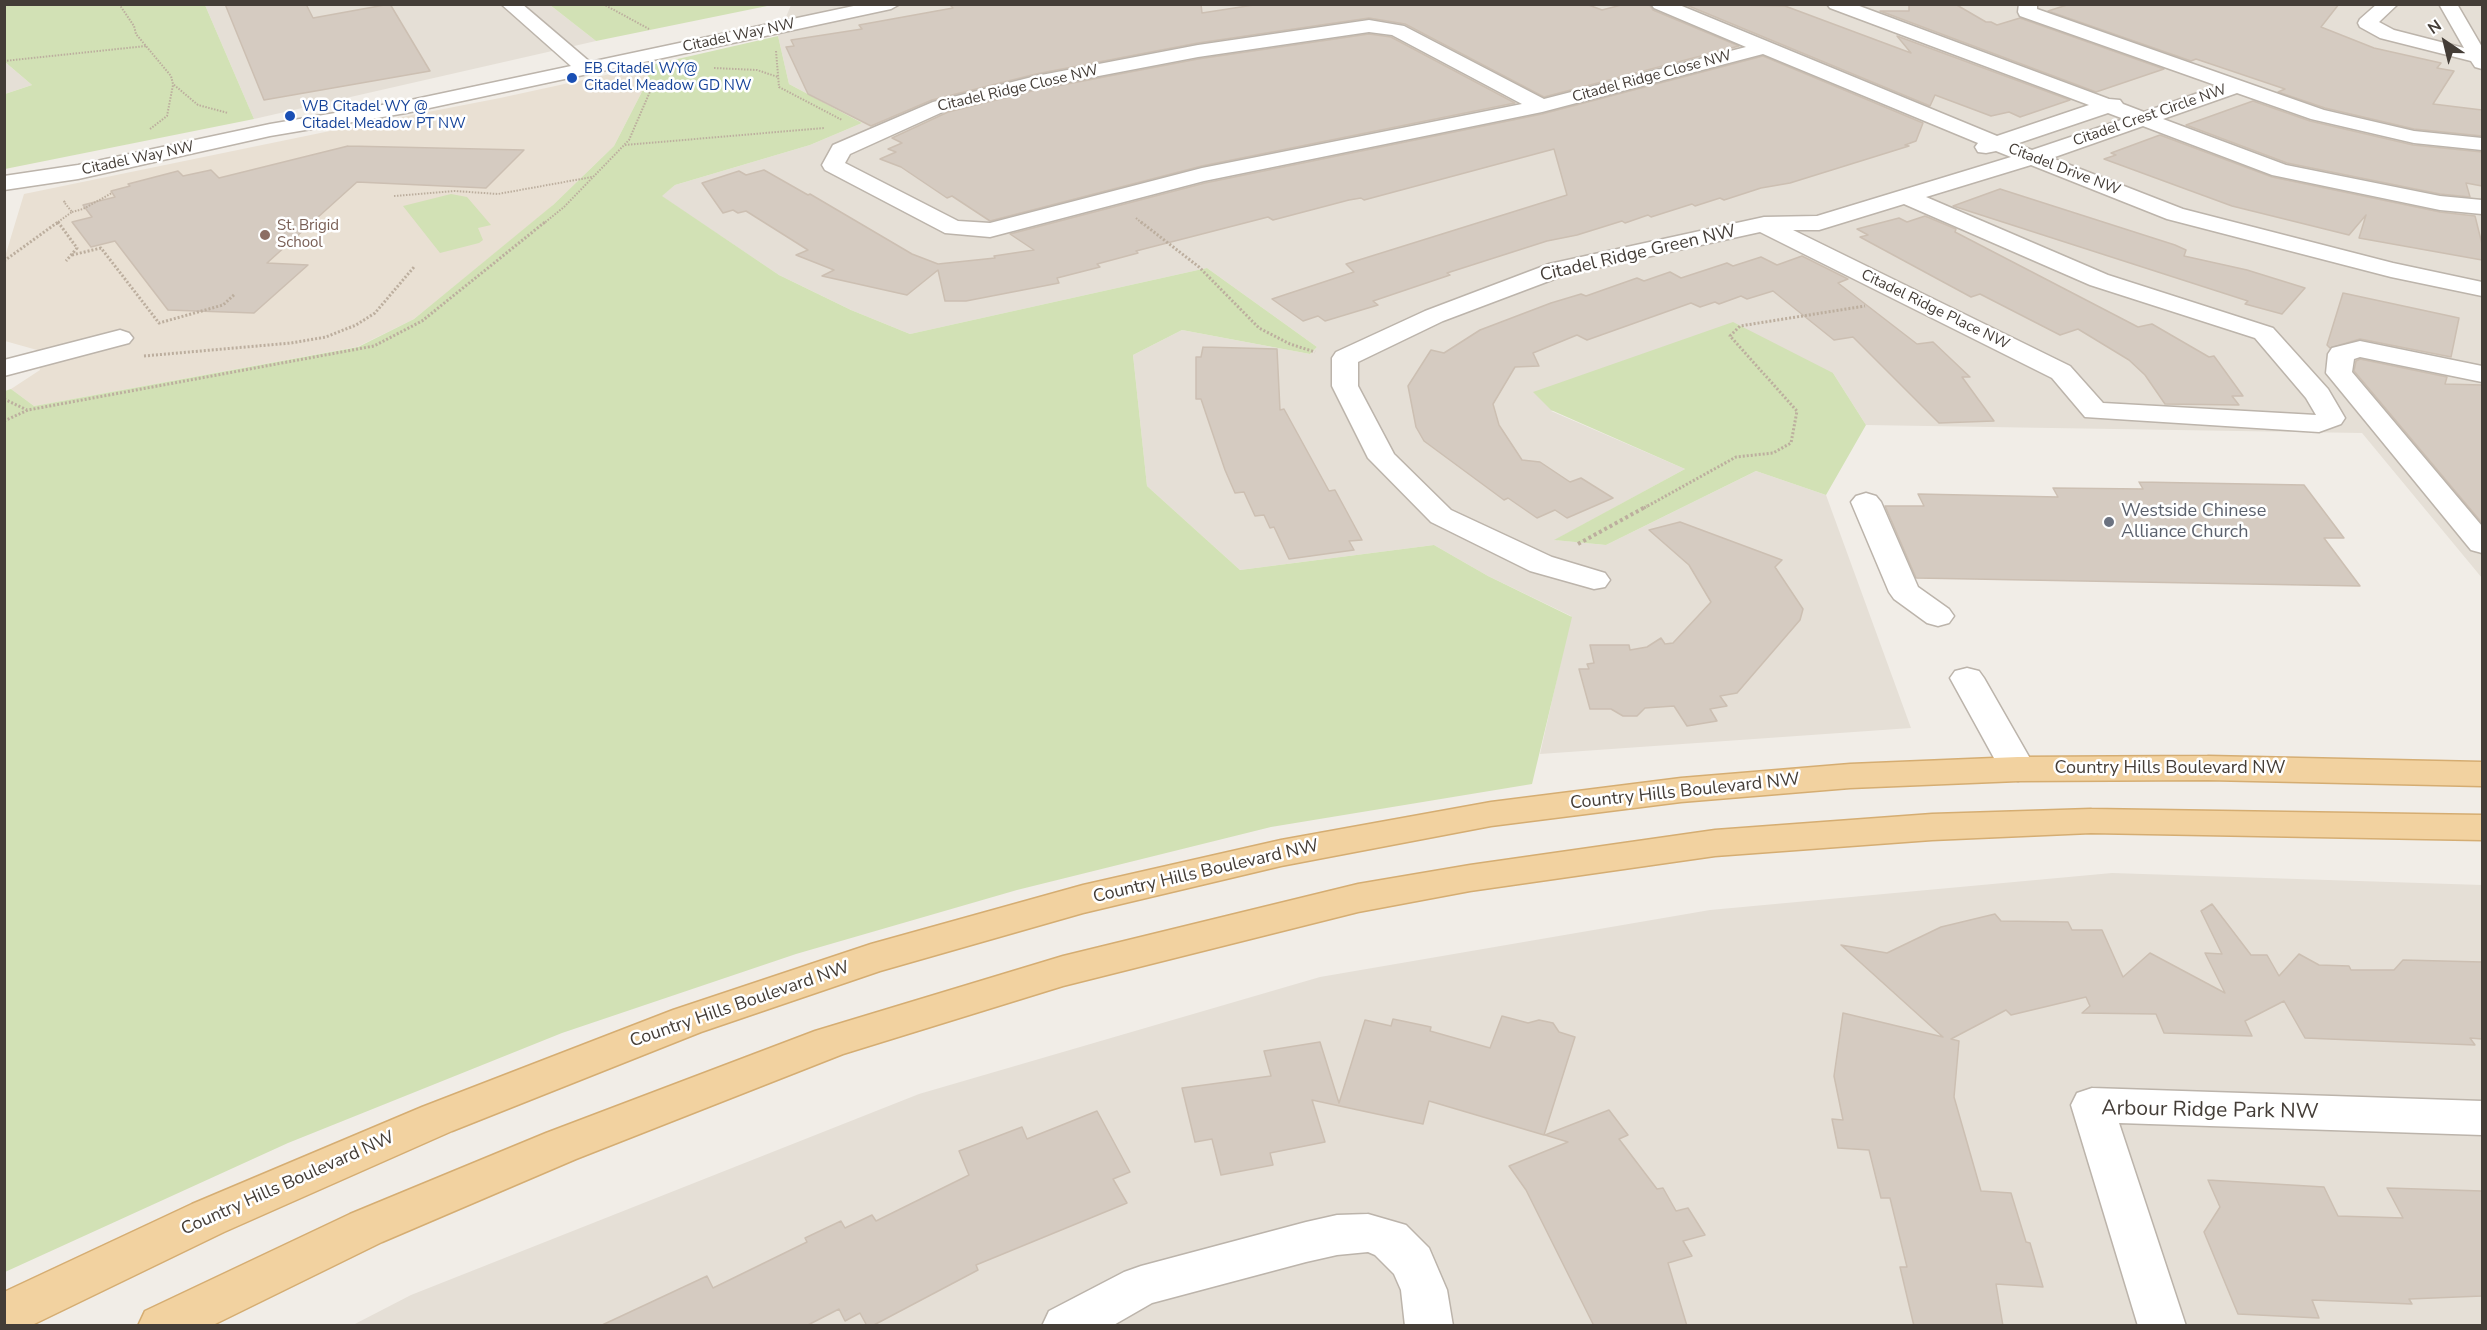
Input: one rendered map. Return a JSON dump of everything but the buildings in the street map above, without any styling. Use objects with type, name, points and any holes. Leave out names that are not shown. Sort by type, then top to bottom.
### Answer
[{"type":"main road","name":"Country Hills Boulevard NW","points":[[4,1315],[208,1218],[437,1119],[687,1021],[871,959],[1083,899],[1281,853],[1491,814],[1681,790],[1850,776],[2018,769],[2208,768],[2482,774]]},
{"type":"main road","points":[[162,1326],[377,1223],[561,1146],[830,1042],[1063,971],[1358,898],[1470,878],[1715,843],[1932,827],[2103,821],[2482,828]]},
{"type":"street","points":[[510,4],[591,58]]},
{"type":"street","points":[[537,4],[572,33]]},
{"type":"street","name":"Citadel Way NW","points":[[802,15],[827,4]]},
{"type":"street","name":"Citadel Way NW","points":[[4,183],[78,172],[270,130],[406,106],[591,58],[802,15],[891,4]]},
{"type":"street","name":"Citadel Drive NW","points":[[1660,4],[1995,144],[2175,214],[2391,270],[2482,289]]},
{"type":"street","points":[[1836,4],[2106,107],[2280,170],[2440,203],[2482,207]]},
{"type":"street","name":"Citadel Crest Circle NW","points":[[2028,4],[2027,12],[2318,115],[2414,137],[2482,144]]},
{"type":"street","points":[[2389,4],[2367,23],[2386,34],[2480,60]]},
{"type":"street","points":[[2448,4],[2480,60]]},
{"type":"street","name":"Citadel Ridge Close NW","points":[[1542,106],[1397,30],[1369,26],[1187,53],[1036,82],[940,106],[841,150],[832,165],[953,228],[990,230],[1202,175],[1542,106],[1763,48]]},
{"type":"street","name":"Citadel Crest Circle NW","points":[[2171,85],[2202,75]]},
{"type":"street","name":"Citadel Crest Circle NW","points":[[2030,158],[2236,87]]},
{"type":"street","name":"Citadel Crest Circle NW","points":[[1995,144],[2138,96]]},
{"type":"street","points":[[1967,153],[1995,144]]},
{"type":"street","name":"Citadel Ridge Green NW","points":[[1834,196],[1903,186],[2030,158]]},
{"type":"street","name":"Citadel Ridge Green NW","points":[[1594,580],[1541,564],[1441,516],[1382,458],[1345,386],[1345,358],[1434,316],[1558,269],[1764,224],[1819,223],[1903,186]]},
{"type":"street","name":"Citadel Ridge Place NW","points":[[1764,224],[2061,372],[2095,411],[2319,424],[2331,418],[2318,395],[2264,333],[2099,280],[1903,186]]},
{"type":"street","name":"Citadel Ridge Green NW","points":[[1764,224],[1791,209],[1812,203]]},
{"type":"street","points":[[4,368],[127,348]]},
{"type":"street","points":[[2482,374],[2360,349],[2341,354],[2339,373],[2482,544]]},
{"type":"street","points":[[1866,502],[1905,592],[1938,616]]},
{"type":"street","points":[[1967,678],[2018,769]]},
{"type":"street","name":"Arbour Ridge Park NW","points":[[2162,1326],[2092,1106],[2482,1118]]},
{"type":"street","points":[[1066,1326],[1141,1286],[1306,1242],[1337,1235],[1368,1233],[1390,1239],[1413,1262],[1424,1290],[1429,1326]]},
{"type":"path","points":[[119,4],[134,26],[136,34],[171,75],[173,84],[167,116],[146,132]]},
{"type":"path","points":[[603,4],[638,21],[654,32],[644,35]]},
{"type":"path","points":[[4,61],[147,46]]},
{"type":"path","points":[[775,46],[779,87],[844,121]]},
{"type":"path","points":[[712,68],[757,70],[778,77]]},
{"type":"path","points":[[4,421],[28,410],[374,346],[422,321],[564,207],[625,145],[658,72]]},
{"type":"path","points":[[173,84],[198,105],[230,113]]},
{"type":"path","points":[[625,145],[831,127]]},
{"type":"path","points":[[394,196],[455,191],[498,194],[593,177]]},
{"type":"path","points":[[72,212],[83,209],[114,191]]},
{"type":"path","points":[[1128,212],[1199,267],[1259,328],[1290,344],[1316,353]]},
{"type":"path","points":[[4,261],[58,222],[77,248],[66,261]]},
{"type":"path","points":[[72,255],[101,248],[159,323],[223,305],[235,294]]},
{"type":"path","points":[[127,348],[157,353],[291,343],[326,337],[356,325],[375,313],[414,267]]},
{"type":"path","points":[[1541,564],[1736,457],[1773,453],[1791,443],[1797,411],[1730,336],[1740,326],[1910,298]]},
{"type":"path","points":[[4,399],[28,410]]},
{"type":"shaded area","points":[[205,5],[550,5],[596,41],[254,119]]},
{"type":"shaded area","points":[[791,5],[2482,5],[2482,578],[2362,433],[1866,425],[1833,373],[1551,411],[1685,469],[1555,540],[1606,545],[1756,471],[1826,495],[1911,728],[1540,754],[1571,616],[1488,576],[1434,545],[1240,570],[1147,486],[1133,355],[1182,330],[1310,354],[1317,347],[1207,268],[910,334],[851,310],[779,275],[661,196],[675,185],[810,145],[862,123],[789,84],[778,36]]},
{"type":"shaded area","points":[[5,62],[32,85],[5,94]]},
{"type":"shaded area","name":"St. Brigid School","points":[[647,66],[648,80],[614,146],[549,209],[414,319],[357,347],[34,406],[11,389],[40,370],[37,350],[5,341],[4,260],[24,194]]},
{"type":"shaded area","points":[[2112,873],[2482,885],[2482,1325],[351,1326],[411,1295],[919,1094],[1320,977],[1710,910]]},
{"type":"green space","points":[[5,4],[205,5],[254,119],[5,169],[5,94],[32,85],[5,62]]},
{"type":"green space","points":[[550,5],[772,5],[596,41]]},
{"type":"green space","points":[[778,36],[789,84],[862,123],[810,145],[675,185],[662,196],[779,275],[851,310],[910,334],[1207,268],[1317,347],[1310,354],[1182,330],[1133,355],[1147,486],[1240,570],[1434,545],[1488,576],[1572,617],[1532,784],[1271,827],[1017,890],[796,954],[562,1033],[288,1143],[5,1272],[5,391],[11,389],[34,406],[358,347],[414,319],[553,205],[614,146],[648,80],[647,66]]},
{"type":"green space","points":[[451,194],[467,197],[491,225],[478,228],[483,240],[479,243],[440,253],[403,206]]},
{"type":"green space","points":[[1733,322],[1833,373],[1866,425],[1826,495],[1756,471],[1606,545],[1554,540],[1685,469],[1551,410],[1533,392]]},
{"type":"place","name":"EB Citadel WY@ Citadel Meadow GD NW","points":[[572,78]]},
{"type":"place","name":"WB Citadel WY @ Citadel Meadow PT NW","points":[[290,116]]},
{"type":"place","name":"St. Brigid School","points":[[265,235]]},
{"type":"place","name":"Westside Chinese Alliance Church","points":[[2109,522]]}]
